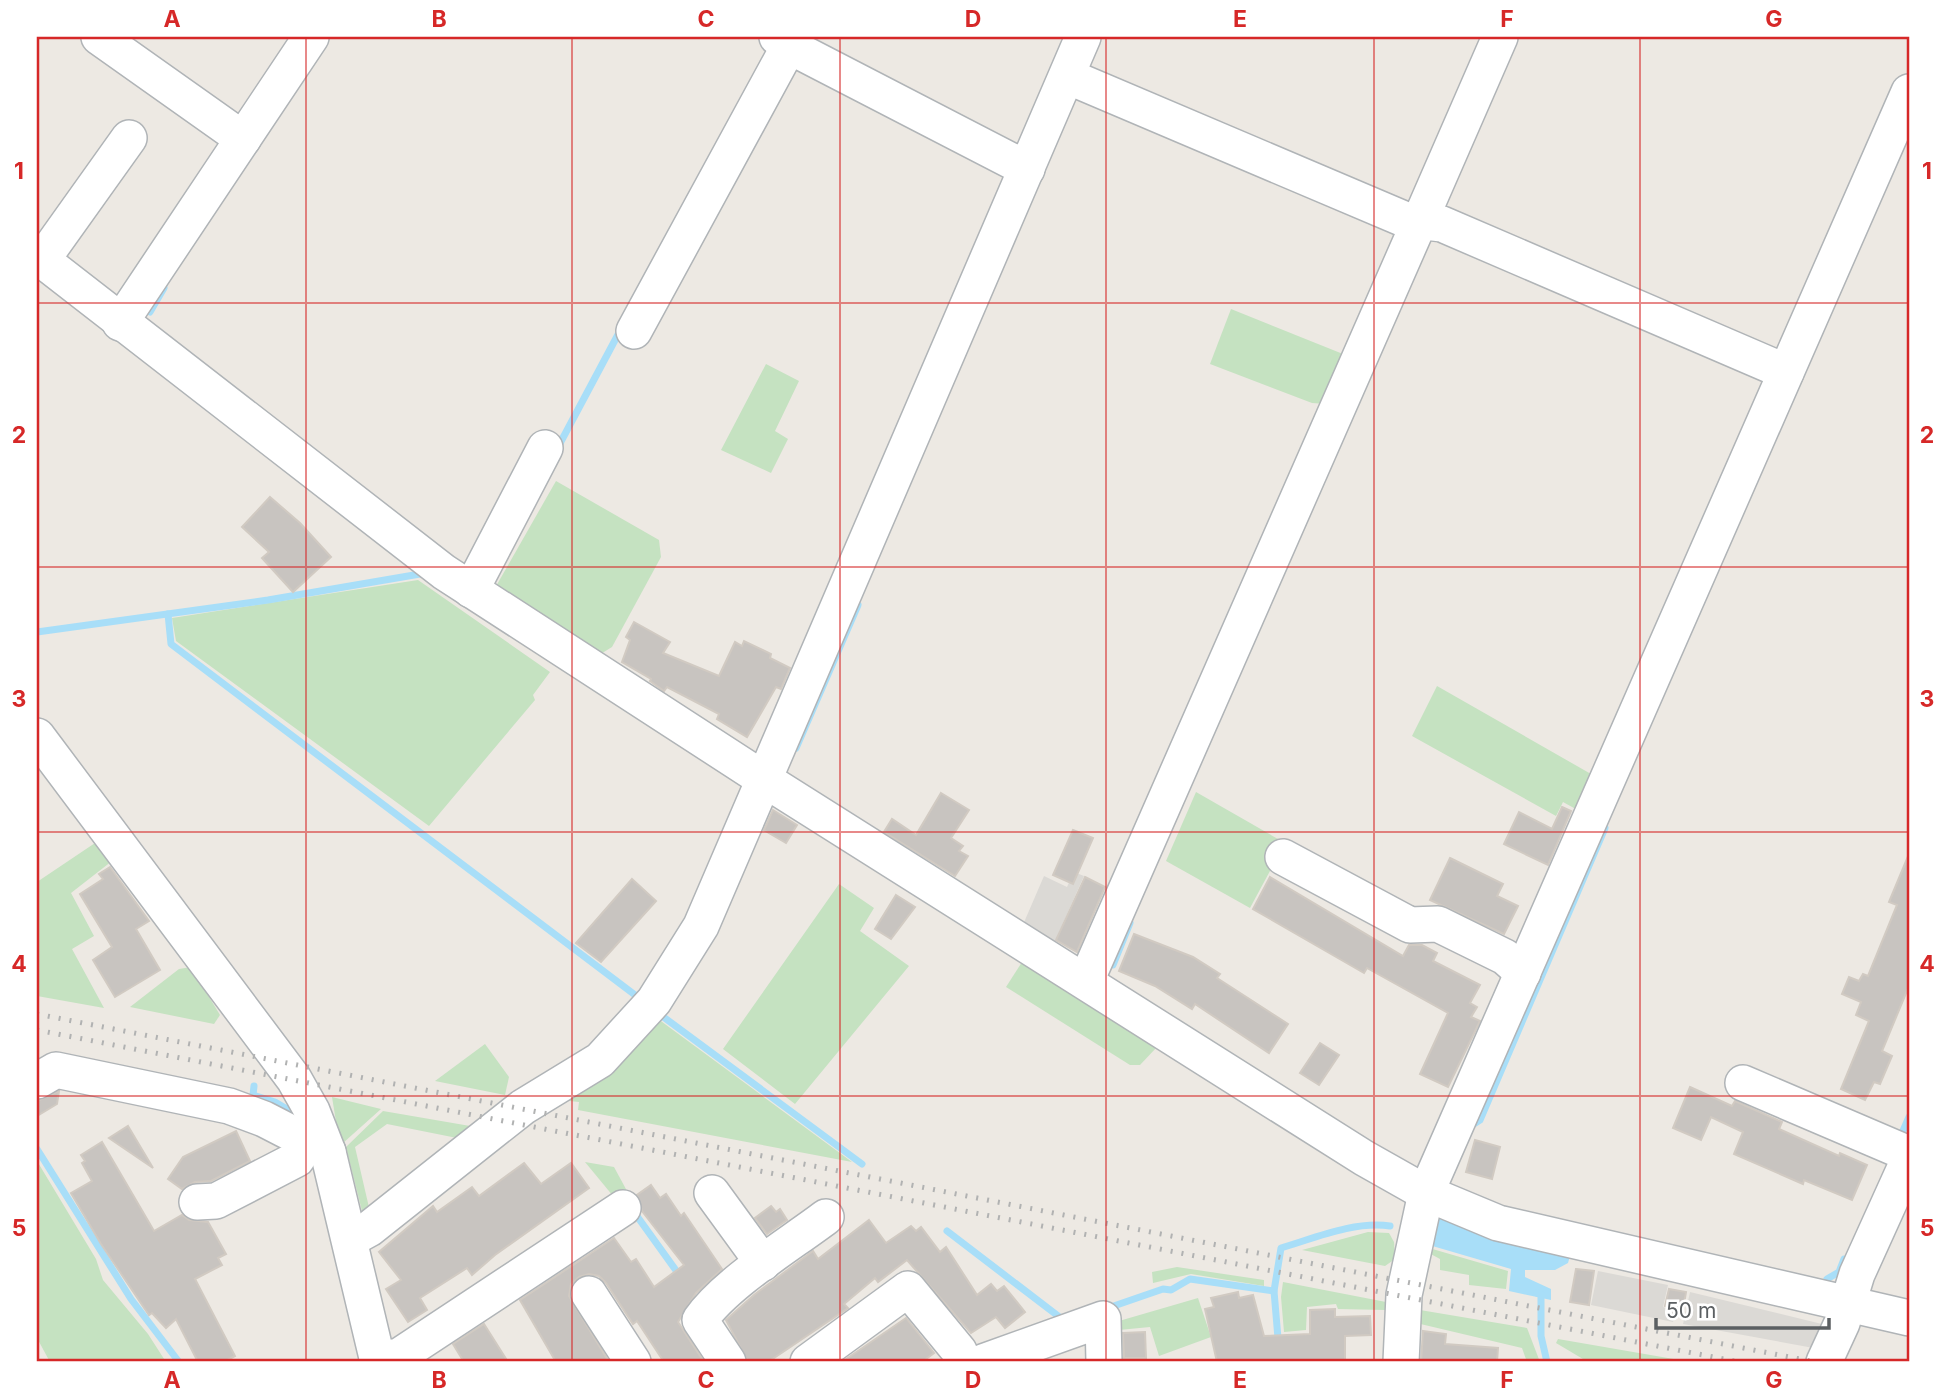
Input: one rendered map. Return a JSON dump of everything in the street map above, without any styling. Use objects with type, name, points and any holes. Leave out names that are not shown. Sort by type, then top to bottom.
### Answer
[{"type":"street","points":[[99,37],[243,139]]},
{"type":"street","points":[[120,323],[311,37]]},
{"type":"street","points":[[360,1235],[523,1107],[600,1060],[650,1006],[701,926],[1027,169],[1076,79],[1083,37]]},
{"type":"street","points":[[1086,981],[1428,224],[1500,37]]},
{"type":"street","points":[[634,331],[783,42],[1027,169]]},
{"type":"street","points":[[1076,79],[1786,372]]},
{"type":"street","points":[[1401,1362],[1404,1295],[1426,1193],[1909,92]]},
{"type":"street","points":[[128,138],[43,271],[120,323],[444,572],[762,788],[1086,981],[1364,1158],[1426,1193],[1498,1223],[1909,1318]]},
{"type":"street","points":[[471,590],[545,448]]},
{"type":"street","points":[[37,736],[294,1079],[312,1111],[318,1146],[360,1235],[385,1359],[623,1208]]},
{"type":"street","points":[[1283,857],[1410,925],[1438,924],[1505,957],[1523,973]]},
{"type":"street","points":[[37,1081],[57,1070],[212,1102],[264,1119],[318,1146]]},
{"type":"street","points":[[1743,1083],[1902,1153],[1824,1362]]},
{"type":"street","points":[[197,1202],[216,1200],[318,1146]]},
{"type":"street","points":[[712,1193],[763,1263]]},
{"type":"street","points":[[728,1362],[700,1320],[763,1263],[826,1217]]},
{"type":"street","points":[[808,1362],[908,1289],[969,1358],[1103,1319],[1104,1362]]},
{"type":"street","points":[[589,1294],[633,1362]]},
{"type":"shaded area","points":[[1074,872],[1084,876],[1055,941],[1022,927],[1044,876],[1067,887]]},
{"type":"shaded area","points":[[1598,1271],[1668,1285],[1663,1307],[1676,1311],[1673,1322],[1591,1305]]},
{"type":"shaded area","points":[[1690,1292],[1830,1326],[1819,1349],[1683,1324]]},
{"type":"green space","points":[[1231,309],[1353,358],[1326,404],[1312,403],[1210,364]]},
{"type":"green space","points":[[766,364],[799,381],[775,431],[788,439],[771,473],[721,450]]},
{"type":"green space","points":[[556,481],[659,540],[661,557],[612,647],[599,655],[495,588]]},
{"type":"green space","points":[[418,580],[550,672],[533,695],[535,700],[429,826],[176,641],[172,618]]},
{"type":"green space","points":[[1437,686],[1598,778],[1583,813],[1563,802],[1556,816],[1412,736]]},
{"type":"green space","points":[[1196,792],[1285,843],[1250,908],[1166,861]]},
{"type":"green space","points":[[98,841],[112,861],[71,893],[94,936],[72,949],[104,1008],[37,996],[37,882]]},
{"type":"green space","points":[[839,884],[874,908],[860,931],[909,966],[795,1104],[723,1049]]},
{"type":"green space","points":[[1022,962],[1157,1047],[1140,1065],[1130,1065],[1006,987]]},
{"type":"green space","points":[[191,967],[220,1015],[214,1024],[130,1007],[179,969]]},
{"type":"green space","points":[[654,1016],[852,1162],[578,1110],[579,1102],[560,1100]]},
{"type":"green space","points":[[485,1044],[509,1077],[505,1095],[435,1081]]},
{"type":"green space","points":[[332,1097],[381,1109],[343,1143],[339,1140]]},
{"type":"green space","points":[[383,1111],[476,1127],[457,1138],[387,1124],[355,1147],[371,1216],[364,1219],[346,1147]]},
{"type":"green space","points":[[37,1161],[96,1259],[103,1280],[148,1334],[166,1362],[50,1362],[37,1338]]},
{"type":"green space","points":[[585,1162],[614,1167],[633,1202],[618,1202]]},
{"type":"green space","points":[[1368,1232],[1389,1233],[1394,1242],[1395,1259],[1385,1266],[1302,1250]]},
{"type":"green space","points":[[1429,1248],[1508,1271],[1506,1289],[1469,1285],[1469,1275],[1440,1270],[1440,1259],[1427,1252]]},
{"type":"green space","points":[[1177,1267],[1264,1280],[1264,1286],[1191,1274],[1153,1283],[1152,1272]]},
{"type":"green space","points":[[1283,1282],[1386,1302],[1386,1310],[1338,1309],[1336,1304],[1307,1307],[1306,1330],[1284,1332],[1281,1297]]},
{"type":"green space","points":[[1198,1298],[1211,1337],[1159,1356],[1150,1327],[1119,1330],[1119,1321]]},
{"type":"green space","points":[[1414,1309],[1527,1328],[1540,1362],[1527,1362],[1522,1348],[1412,1322]]},
{"type":"green space","points":[[1558,1339],[1691,1362],[1588,1362],[1556,1343]]},
{"type":"water","points":[[1446,1216],[1571,1252],[1568,1263],[1555,1270],[1525,1270],[1525,1277],[1551,1289],[1551,1300],[1509,1291],[1511,1269],[1429,1245],[1436,1217]]},
{"type":"building","points":[[270,497],[300,523],[331,557],[293,592],[262,558],[269,552],[242,527]]},
{"type":"building","points":[[634,622],[670,642],[663,653],[719,676],[735,642],[742,646],[744,641],[771,654],[770,658],[790,668],[781,689],[776,687],[747,737],[717,719],[719,714],[667,687],[664,691],[650,681],[651,679],[622,662],[630,640],[626,637]]},
{"type":"building","points":[[941,793],[969,810],[951,838],[963,846],[959,851],[968,856],[955,876],[884,832],[892,819],[916,835]]},
{"type":"building","points":[[1562,807],[1571,811],[1548,865],[1504,844],[1519,812],[1552,829]]},
{"type":"building","points":[[773,810],[797,825],[786,843],[764,830]]},
{"type":"building","points":[[1073,830],[1093,838],[1073,884],[1053,875]]},
{"type":"building","points":[[1909,854],[1909,986],[1882,1051],[1892,1056],[1880,1084],[1874,1082],[1865,1100],[1841,1089],[1869,1021],[1856,1015],[1861,1002],[1842,994],[1849,977],[1859,981],[1863,974],[1868,976],[1897,905],[1889,902]]},
{"type":"building","points":[[1450,858],[1503,884],[1497,896],[1518,906],[1504,934],[1430,900]]},
{"type":"building","points":[[110,867],[149,921],[136,929],[160,970],[115,997],[93,960],[112,947],[80,894],[103,879],[99,874]]},
{"type":"building","points":[[1085,877],[1105,887],[1077,952],[1056,940]]},
{"type":"building","points":[[1270,877],[1403,956],[1409,945],[1422,945],[1437,953],[1433,961],[1480,985],[1470,1003],[1477,1007],[1471,1017],[1480,1021],[1448,1087],[1420,1074],[1448,1013],[1367,968],[1364,973],[1253,909]]},
{"type":"building","points":[[632,879],[656,901],[601,962],[576,943]]},
{"type":"building","points":[[896,895],[915,907],[891,939],[875,929]]},
{"type":"building","points":[[1134,934],[1193,957],[1220,974],[1217,978],[1288,1024],[1269,1053],[1195,1004],[1192,1009],[1155,986],[1119,971]]},
{"type":"building","points":[[1320,1043],[1339,1055],[1319,1085],[1300,1073]]},
{"type":"building","points":[[1690,1087],[1732,1106],[1735,1101],[1782,1122],[1779,1129],[1839,1156],[1840,1153],[1867,1165],[1852,1200],[1804,1180],[1803,1184],[1734,1154],[1743,1132],[1711,1117],[1701,1140],[1673,1128]]},
{"type":"building","points":[[59,1091],[57,1104],[37,1116],[37,1101]]},
{"type":"building","points":[[128,1126],[153,1168],[109,1138]]},
{"type":"building","points":[[236,1131],[250,1161],[211,1181],[195,1182],[182,1189],[168,1179],[183,1157]]},
{"type":"building","points":[[1475,1140],[1500,1147],[1492,1179],[1466,1172]]},
{"type":"building","points":[[102,1142],[154,1231],[182,1215],[189,1220],[208,1222],[226,1254],[218,1258],[222,1265],[195,1279],[235,1356],[224,1362],[198,1362],[176,1319],[166,1328],[152,1313],[149,1315],[101,1244],[71,1193],[92,1181],[82,1163],[85,1161],[81,1155]]},
{"type":"building","points":[[524,1163],[541,1184],[571,1163],[589,1188],[495,1255],[472,1275],[467,1268],[420,1298],[427,1310],[408,1322],[386,1289],[401,1280],[379,1252],[433,1206],[437,1212],[472,1187],[479,1196]]},
{"type":"building","points":[[651,1185],[660,1198],[666,1194],[681,1216],[684,1213],[722,1269],[696,1293],[678,1322],[704,1362],[664,1362],[637,1321],[633,1324],[606,1283],[599,1276],[589,1274],[579,1277],[571,1284],[569,1296],[609,1362],[556,1362],[520,1300],[614,1238],[631,1262],[636,1259],[654,1287],[684,1265],[642,1211],[637,1195]]},
{"type":"building","points":[[771,1206],[776,1212],[780,1209],[787,1220],[767,1234],[755,1218]]},
{"type":"building","points":[[869,1220],[886,1243],[911,1226],[916,1231],[921,1227],[940,1252],[946,1247],[977,1295],[991,1284],[997,1291],[1004,1286],[1025,1312],[1005,1328],[996,1317],[971,1333],[907,1260],[878,1282],[875,1278],[844,1304],[848,1308],[768,1362],[748,1362],[726,1320],[754,1295],[813,1251],[818,1259]]},
{"type":"building","points":[[1576,1269],[1594,1271],[1589,1305],[1570,1302]]},
{"type":"building","points":[[1669,1289],[1686,1292],[1683,1310],[1665,1306]]},
{"type":"building","points":[[1238,1292],[1239,1298],[1253,1295],[1264,1336],[1310,1334],[1310,1310],[1335,1309],[1335,1317],[1370,1316],[1371,1335],[1345,1336],[1345,1362],[1217,1362],[1205,1309],[1214,1307],[1211,1298]]},
{"type":"building","points":[[906,1318],[934,1353],[922,1362],[842,1362]]},
{"type":"building","points":[[484,1324],[508,1362],[464,1362],[453,1344]]},
{"type":"building","points":[[1423,1331],[1446,1334],[1445,1344],[1498,1348],[1497,1362],[1421,1362]]},
{"type":"building","points":[[1145,1332],[1146,1358],[1124,1358],[1123,1333]]},
{"type":"waterway","points":[[150,312],[164,288]]},
{"type":"waterway","points":[[557,449],[622,327]]},
{"type":"waterway","points":[[37,632],[268,600],[420,574]]},
{"type":"waterway","points":[[796,748],[858,605]]},
{"type":"waterway","points":[[168,614],[171,644],[643,1001]]},
{"type":"waterway","points":[[1469,1127],[1480,1120],[1605,828]]},
{"type":"waterway","points":[[1113,965],[1130,923]]},
{"type":"waterway","points":[[658,1013],[862,1164]]},
{"type":"waterway","points":[[254,1086],[253,1095],[275,1102],[297,1115]]},
{"type":"waterway","points":[[1899,1140],[1909,1117]]},
{"type":"waterway","points":[[37,1149],[131,1299],[179,1362]]},
{"type":"waterway","points":[[634,1212],[680,1276]]},
{"type":"waterway","points":[[1105,1309],[1163,1289],[1171,1290],[1190,1279],[1274,1291],[1281,1248],[1349,1228],[1390,1226]]},
{"type":"waterway","points":[[947,1231],[1066,1322]]},
{"type":"waterway","points":[[1827,1279],[1839,1272],[1844,1259]]},
{"type":"waterway","points":[[1274,1291],[1280,1362]]},
{"type":"waterway","points":[[1537,1293],[1541,1294],[1541,1336],[1547,1362]]},
{"type":"railway","points":[[37,1014],[1815,1362]]},
{"type":"railway","points":[[37,1030],[1739,1362]]}]
